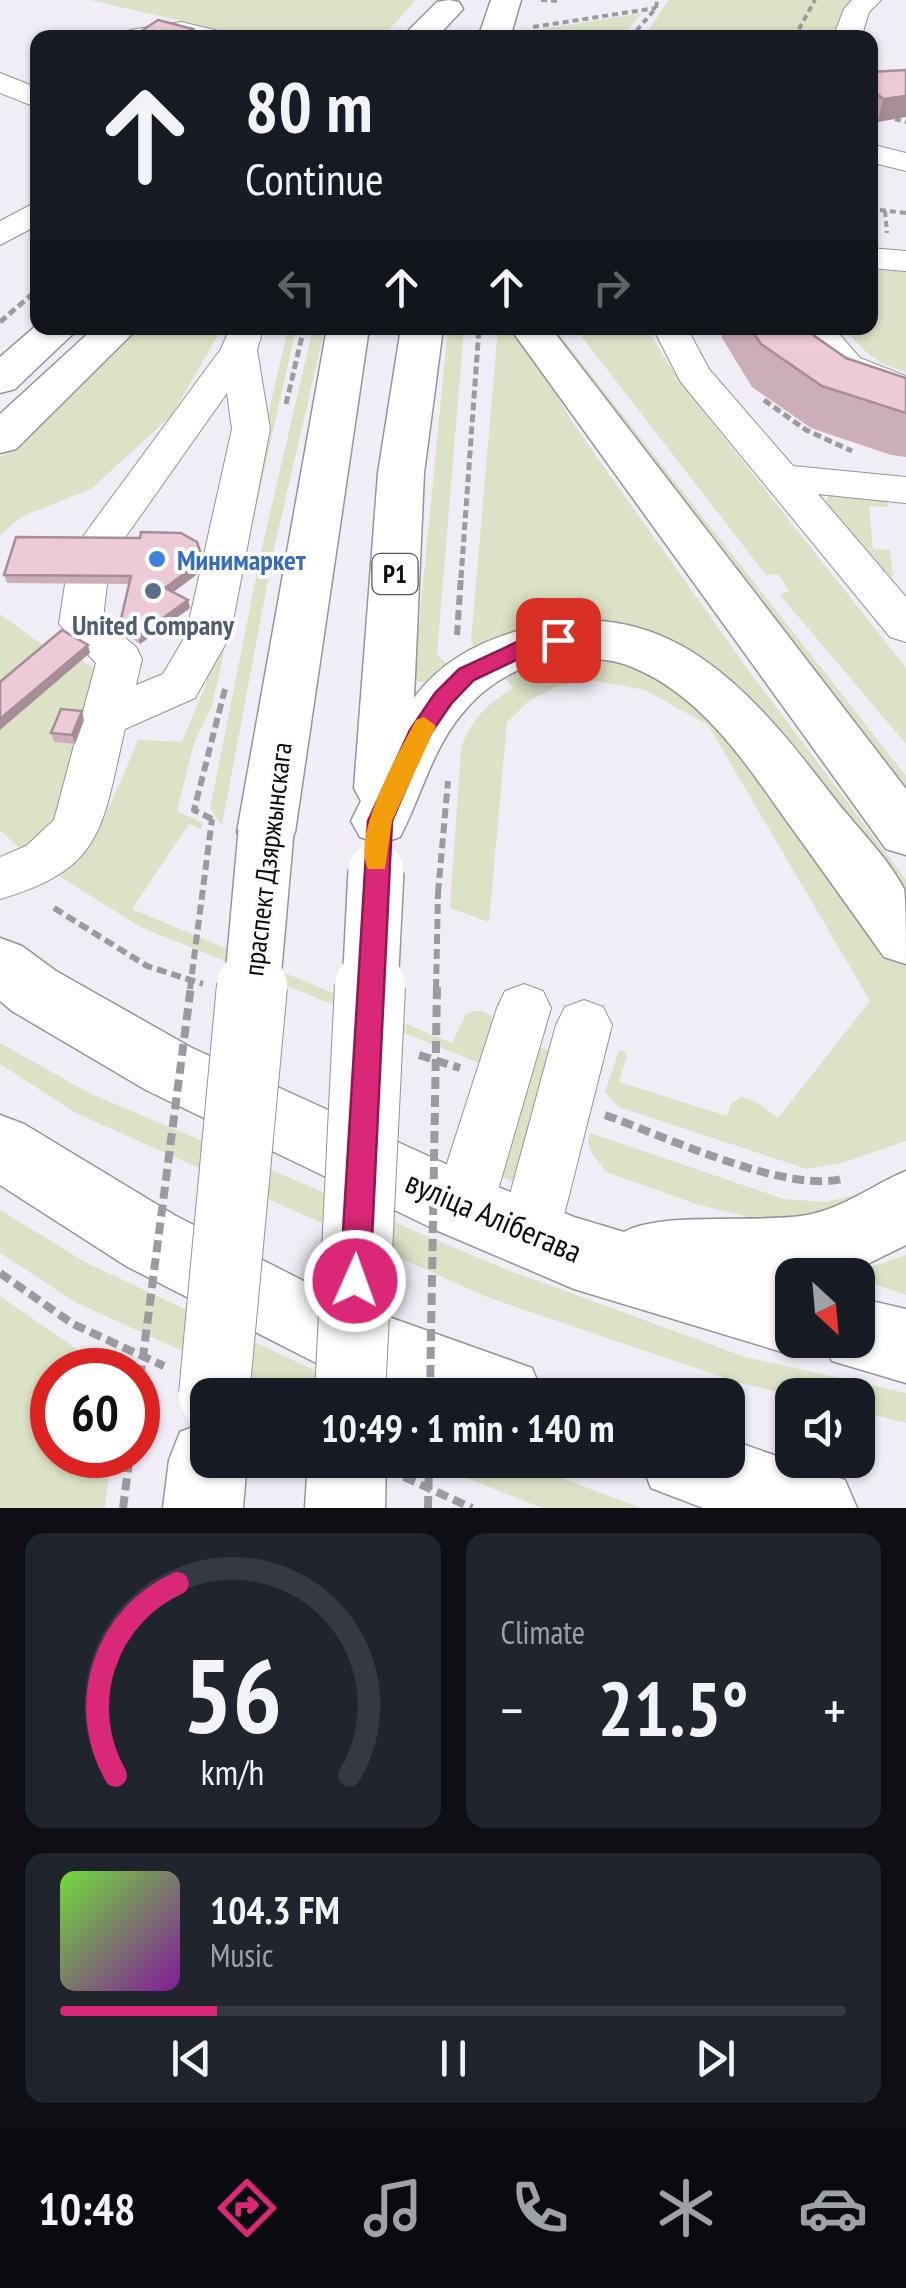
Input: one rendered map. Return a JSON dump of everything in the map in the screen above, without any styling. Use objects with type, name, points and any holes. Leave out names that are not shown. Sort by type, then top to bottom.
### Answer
[{"type":"main road","points":[[497,30],[506,0]]},
{"type":"main road","points":[[0,380],[50,335]]},
{"type":"main road","points":[[0,439],[110,335]]},
{"type":"main road","name":"праспект Дзяржынскага","points":[[195,1378],[239,826],[346,335]]},
{"type":"main road","name":"Р1","points":[[352,1378],[398,862],[401,473],[421,335]]},
{"type":"main road","points":[[535,335],[906,832]]},
{"type":"main road","points":[[398,862],[418,736],[443,698],[466,674],[524,647],[558,640],[598,641],[636,648],[668,662],[726,704],[761,742],[906,938]]},
{"type":"main road","name":"вуліца Алібегава","points":[[0,965],[34,990],[169,1069],[463,1207],[552,1244],[775,1313]]},
{"type":"main road","points":[[0,1147],[152,1242],[326,1331],[457,1378]]},
{"type":"main road","points":[[552,1244],[712,1258],[783,1253],[830,1245],[906,1206]]},
{"type":"main road","points":[[875,1339],[906,1346]]},
{"type":"main road","points":[[203,1508],[206,1478]]},
{"type":"main road","points":[[726,1478],[817,1508]]},
{"type":"street","points":[[850,30],[857,9],[868,0]]},
{"type":"street","points":[[0,62],[0,72]]},
{"type":"street","points":[[0,82],[30,95]]},
{"type":"street","points":[[878,156],[906,165]]},
{"type":"street","points":[[878,169],[906,165]]},
{"type":"street","points":[[0,235],[30,215]]},
{"type":"street","points":[[878,258],[906,260]]},
{"type":"street","points":[[674,335],[693,373],[906,626]]},
{"type":"street","points":[[821,335],[848,366],[906,389]]},
{"type":"street","points":[[0,878],[23,872],[65,846],[76,826],[108,717],[120,659],[82,624],[92,565],[240,339]]},
{"type":"street","points":[[108,717],[178,686],[208,636],[252,429],[240,339]]},
{"type":"street","points":[[782,478],[906,490]]},
{"type":"street","points":[[463,1207],[524,1008]]},
{"type":"street","points":[[552,1244],[584,1025]]},
{"type":"path","points":[[541,0],[558,1]]},
{"type":"path","points":[[637,30],[656,8],[656,0]]},
{"type":"path","points":[[799,30],[816,0]]},
{"type":"path","points":[[533,27],[656,8]]},
{"type":"path","points":[[895,119],[906,122]]},
{"type":"path","points":[[878,210],[906,213]]},
{"type":"path","points":[[0,322],[30,296]]},
{"type":"path","points":[[456,650],[478,335]]},
{"type":"path","points":[[762,399],[806,430],[858,454]]},
{"type":"path","points":[[429,1378],[398,862],[449,768]]},
{"type":"path","points":[[147,1348],[239,826]]},
{"type":"path","points":[[0,1273],[73,1324],[190,1381]]},
{"type":"path","points":[[123,1508],[127,1478]]},
{"type":"path","points":[[428,1508],[429,1478]]},
{"type":"path","points":[[364,1481],[472,1508]]},
{"type":"green space","points":[[90,0],[415,0],[389,30],[221,30]]},
{"type":"green space","points":[[669,0],[853,0],[840,30],[648,30]]},
{"type":"green space","points":[[642,13],[627,30],[536,30]]},
{"type":"green space","points":[[878,270],[906,271],[906,372],[872,357],[850,335],[878,335]]},
{"type":"green space","points":[[127,335],[218,335],[172,415],[91,489],[21,517],[0,535],[0,458]]},
{"type":"green space","points":[[286,335],[294,335],[212,706],[194,743],[177,811],[203,823],[201,829],[189,824],[132,909],[452,1043],[466,1014],[487,1013],[497,1023],[484,1065],[140,927],[55,873],[96,828],[138,740],[182,742],[206,684]]},
{"type":"green space","points":[[311,335],[323,335],[273,553],[222,825],[210,809],[261,552]]},
{"type":"green space","points":[[447,335],[463,335],[437,655],[450,667],[427,682],[418,682],[414,675]]},
{"type":"green space","points":[[497,335],[520,335],[575,426],[751,674],[906,880],[906,893],[770,718],[700,657],[474,648],[471,641]]},
{"type":"green space","points":[[543,335],[560,335],[906,776],[906,800]]},
{"type":"green space","points":[[580,335],[650,335],[680,382],[906,668],[906,744],[780,595],[789,591],[778,574],[766,575]]},
{"type":"green space","points":[[829,493],[886,499],[889,507],[869,506],[873,549],[890,550],[893,579],[825,505]]},
{"type":"green space","points":[[0,614],[68,664],[78,658],[104,675],[56,830],[26,854],[0,830]]},
{"type":"green space","points":[[575,657],[625,661],[685,688],[835,865],[906,959],[906,1141],[842,1163],[807,1169],[619,1107],[605,1092],[619,1051],[624,1051],[627,1056],[619,1082],[727,1116],[731,1104],[741,1097],[758,1103],[778,1118],[870,1001],[708,725],[645,690],[590,680],[558,686],[530,700],[507,722],[489,922],[450,908],[461,748],[465,738],[481,714],[513,688],[503,676],[523,664]]},
{"type":"green space","points":[[0,1043],[89,1093],[500,1267],[745,1357],[839,1378],[775,1378],[775,1391],[745,1384],[745,1378],[725,1378],[487,1297],[76,1113],[0,1064]]},
{"type":"green space","points":[[534,1046],[557,1052],[517,1183],[495,1174]]},
{"type":"green space","points":[[590,1133],[784,1199],[826,1202],[871,1191],[877,1196],[809,1217],[748,1217],[699,1205],[606,1172],[588,1144]]},
{"type":"green space","points":[[0,1210],[85,1262],[331,1378],[242,1378],[75,1302],[0,1253]]},
{"type":"green space","points":[[906,1255],[906,1295],[875,1284],[875,1266]]},
{"type":"green space","points":[[0,1296],[75,1348],[30,1348],[30,1478],[108,1478],[105,1508],[0,1508]]},
{"type":"green space","points":[[875,1386],[906,1393],[906,1423],[875,1415]]},
{"type":"green space","points":[[466,1478],[561,1478],[641,1508],[542,1508]]},
{"type":"building","points":[[158,20],[193,29],[192,30],[143,30]]},
{"type":"building","points":[[906,70],[906,96],[883,99],[878,95],[878,72]]},
{"type":"building","points":[[755,335],[813,335],[846,358],[906,378],[906,413],[822,386],[761,344]]},
{"type":"building","points":[[141,532],[181,533],[197,542],[201,554],[194,566],[165,588],[188,600],[138,636],[120,623],[131,576],[4,575],[16,537],[140,538]]},
{"type":"building","points":[[62,630],[88,645],[0,719],[0,682]]},
{"type":"building","points":[[61,709],[82,711],[72,735],[51,733]]},
{"type":"slow traffic","points":[[377,862],[380,821],[424,726]]},
{"type":"place","name":"Минимаркет","points":[[157,559]]},
{"type":"place","name":"United Company","points":[[153,591]]},
{"type":"route","points":[[355,1281],[380,821],[418,736],[443,698],[466,674],[524,647],[558,640]]}]
